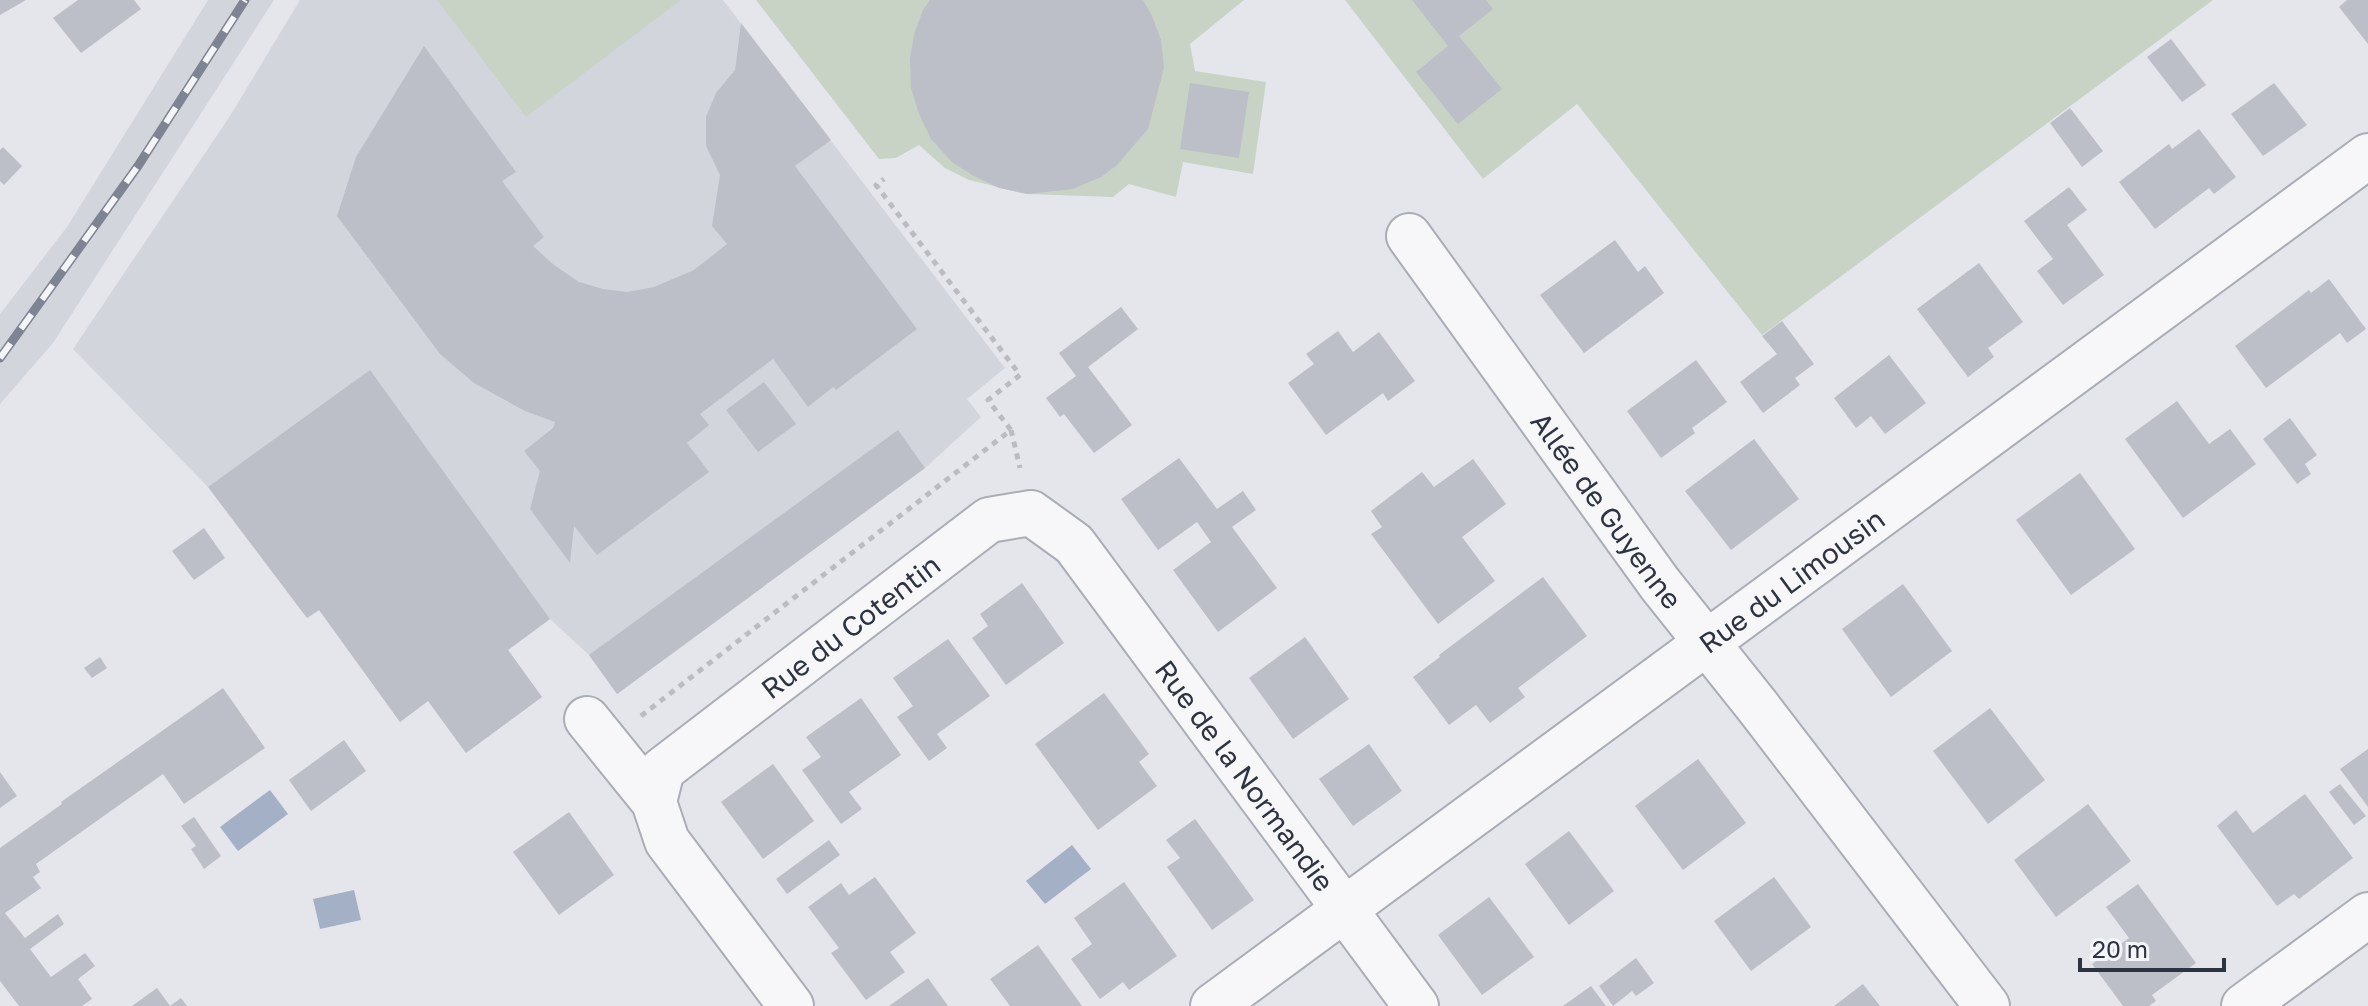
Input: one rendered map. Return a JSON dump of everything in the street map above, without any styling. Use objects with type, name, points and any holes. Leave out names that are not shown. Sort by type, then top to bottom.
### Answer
[{"type":"street","name":"Rue du Limousin","points":[[1213,1006],[2368,156]]},
{"type":"street","name":"Allée de Guyenne","points":[[1409,236],[1660,584],[1987,1006]]},
{"type":"street","name":"Rue du Cotentin","points":[[654,802],[662,770],[989,520],[1031,513],[1074,544]]},
{"type":"street","name":"Rue de la Normandie","points":[[1074,544],[1416,1006]]},
{"type":"street","points":[[596,731],[654,802],[667,841],[791,1006]]},
{"type":"street","points":[[2244,1006],[2368,915]]},
{"type":"path","points":[[596,731],[1011,430],[988,400],[1020,375],[876,185],[884,179]]},
{"type":"shaded area","points":[[208,0],[274,0],[53,343],[0,404],[0,314],[67,227]]},
{"type":"shaded area","points":[[300,0],[723,0],[1005,368],[967,399],[981,417],[925,468],[617,694],[589,655],[550,619],[508,650],[542,697],[466,753],[428,701],[400,722],[320,610],[307,618],[208,487],[73,349],[230,116]]},
{"type":"shaded area","points":[[437,0],[681,0],[526,117]]},
{"type":"shaded area","points":[[756,0],[1244,0],[1190,44],[1195,71],[1266,82],[1253,174],[1183,162],[1176,197],[1129,184],[1113,197],[1027,194],[969,180],[945,168],[919,145],[896,158],[879,159]]},
{"type":"shaded area","points":[[1345,0],[2213,0],[1762,335],[1577,104],[1483,179]]},
{"type":"water","points":[[270,790],[288,814],[238,851],[220,827]]},
{"type":"water","points":[[1072,845],[1091,869],[1045,904],[1026,881]]},
{"type":"water","points":[[354,890],[361,920],[320,929],[313,899]]},
{"type":"building","points":[[0,0],[26,0],[0,15]]},
{"type":"building","points":[[78,0],[134,0],[141,9],[81,53],[53,18]]},
{"type":"building","points":[[930,0],[1143,0],[1161,40],[1164,68],[1148,129],[1117,165],[1101,177],[1073,189],[1027,194],[999,188],[972,175],[952,162],[931,139],[911,88],[910,59],[914,34]]},
{"type":"building","points":[[1412,0],[1486,0],[1493,9],[1459,36],[1502,89],[1458,124],[1416,72],[1448,46]]},
{"type":"building","points":[[2347,0],[2368,0],[2368,44],[2339,7]]},
{"type":"building","points":[[741,23],[831,140],[795,166],[917,329],[836,390],[833,387],[808,407],[773,359],[700,414],[709,425],[687,443],[709,472],[597,555],[574,526],[570,563],[530,509],[540,471],[524,451],[553,428],[555,422],[525,411],[474,383],[440,354],[337,216],[356,157],[424,46],[516,172],[502,181],[544,237],[533,246],[554,265],[579,282],[627,292],[654,287],[694,270],[727,244],[712,226],[720,175],[706,146],[706,117],[716,93],[735,70]]},
{"type":"building","points":[[2171,39],[2206,85],[2182,102],[2147,57]]},
{"type":"building","points":[[1190,83],[1249,92],[1239,158],[1180,149]]},
{"type":"building","points":[[2274,83],[2307,125],[2263,156],[2231,114]]},
{"type":"building","points":[[2070,108],[2103,151],[2082,167],[2050,123]]},
{"type":"building","points":[[2199,129],[2236,177],[2214,194],[2209,188],[2155,229],[2119,182],[2169,144],[2172,149]]},
{"type":"building","points":[[3,147],[22,166],[4,185],[0,181],[0,150]]},
{"type":"building","points":[[2069,187],[2087,210],[2067,225],[2104,275],[2063,305],[2037,271],[2053,259],[2024,221]]},
{"type":"building","points":[[1615,240],[1638,272],[1645,266],[1664,293],[1584,353],[1540,295]]},
{"type":"building","points":[[1979,263],[2023,322],[1988,348],[1994,357],[1968,377],[1917,309]]},
{"type":"building","points":[[2329,279],[2366,329],[2347,343],[2340,333],[2266,388],[2235,346],[2309,290],[2311,293]]},
{"type":"building","points":[[1121,307],[1138,329],[1088,367],[1132,425],[1094,453],[1064,414],[1060,417],[1046,398],[1076,376],[1059,353]]},
{"type":"building","points":[[1782,321],[1814,364],[1795,378],[1800,385],[1763,413],[1740,382],[1777,354],[1762,336]]},
{"type":"building","points":[[1338,331],[1353,352],[1379,332],[1415,381],[1388,401],[1383,393],[1326,435],[1288,383],[1314,364],[1306,354]]},
{"type":"building","points":[[1889,355],[1926,403],[1885,434],[1871,416],[1856,428],[1834,398]]},
{"type":"building","points":[[1696,360],[1727,402],[1692,428],[1695,433],[1661,458],[1627,411]]},
{"type":"building","points":[[370,370],[550,619],[508,650],[542,697],[466,753],[428,701],[400,722],[319,610],[307,618],[208,487]]},
{"type":"building","points":[[764,382],[796,424],[758,452],[726,410]]},
{"type":"building","points":[[2177,401],[2209,444],[2230,429],[2256,464],[2183,518],[2125,439]]},
{"type":"building","points":[[2290,418],[2317,455],[2305,464],[2311,474],[2297,484],[2263,439]]},
{"type":"building","points":[[898,430],[925,468],[617,694],[589,655]]},
{"type":"building","points":[[1754,439],[1799,499],[1731,550],[1685,491]]},
{"type":"building","points":[[1179,458],[1217,509],[1243,491],[1256,510],[1232,527],[1277,588],[1218,632],[1173,570],[1211,542],[1197,522],[1158,550],[1121,499]]},
{"type":"building","points":[[1473,459],[1506,504],[1462,537],[1495,581],[1438,624],[1371,534],[1382,527],[1371,511],[1422,472],[1434,487]]},
{"type":"building","points":[[2080,473],[2135,549],[2071,595],[2016,520]]},
{"type":"building","points":[[204,528],[225,558],[194,580],[172,551]]},
{"type":"building","points":[[1543,577],[1587,636],[1518,688],[1525,697],[1490,723],[1476,705],[1449,725],[1413,677]]},
{"type":"building","points":[[1022,583],[1064,643],[1006,685],[972,638],[988,626],[980,614]]},
{"type":"building","points":[[1903,584],[1952,651],[1891,697],[1842,629]]},
{"type":"building","points":[[1305,637],[1349,699],[1293,739],[1249,678]]},
{"type":"building","points":[[948,639],[990,696],[937,734],[947,748],[929,761],[897,717],[913,706],[893,678]]},
{"type":"building","points":[[100,657],[107,668],[92,678],[84,668]]},
{"type":"building","points":[[223,688],[265,748],[184,804],[163,774],[36,864],[40,872],[33,877],[41,888],[5,913],[25,938],[58,914],[64,924],[30,949],[51,977],[85,953],[95,966],[78,979],[92,999],[82,1006],[19,1006],[0,981],[0,848]]},
{"type":"building","points":[[1104,693],[1149,754],[1139,762],[1157,786],[1098,830],[1035,744]]},
{"type":"building","points":[[861,698],[901,755],[849,792],[862,809],[841,824],[802,770],[821,757],[806,737]]},
{"type":"building","points":[[1990,708],[2045,780],[1988,824],[1933,751]]},
{"type":"building","points":[[344,740],[366,771],[311,811],[289,780]]},
{"type":"building","points":[[1369,744],[1402,791],[1353,826],[1319,779]]},
{"type":"building","points":[[2368,749],[2368,807],[2340,769]]},
{"type":"building","points":[[1698,759],[1746,823],[1683,870],[1635,806]]},
{"type":"building","points":[[773,764],[814,821],[763,859],[721,802]]},
{"type":"building","points":[[0,772],[17,796],[0,808]]},
{"type":"building","points":[[2340,784],[2366,816],[2354,825],[2329,792]]},
{"type":"building","points":[[2305,794],[2353,858],[2299,899],[2294,894],[2277,906],[2217,826],[2236,810],[2253,833]]},
{"type":"building","points":[[2088,804],[2131,861],[2056,917],[2014,860]]},
{"type":"building","points":[[569,812],[614,875],[559,915],[513,852]]},
{"type":"building","points":[[194,817],[221,856],[204,869],[191,849],[196,846],[181,826]]},
{"type":"building","points":[[1195,819],[1254,900],[1212,930],[1167,867],[1180,858],[1166,840]]},
{"type":"building","points":[[1569,831],[1614,891],[1569,925],[1525,864]]},
{"type":"building","points":[[829,840],[840,855],[787,894],[776,879]]},
{"type":"building","points":[[875,877],[916,933],[890,952],[905,972],[866,1000],[831,953],[839,948],[808,907],[841,883],[849,895]]},
{"type":"building","points":[[1774,877],[1811,927],[1751,971],[1714,921]]},
{"type":"building","points":[[1124,882],[1177,956],[1129,990],[1123,982],[1100,999],[1071,959],[1092,944],[1074,918]]},
{"type":"building","points":[[2138,884],[2196,963],[2152,995],[2156,1001],[2149,1006],[2123,1006],[2092,964],[2129,938],[2106,907]]},
{"type":"building","points":[[1489,897],[1534,957],[1482,995],[1438,935]]},
{"type":"building","points":[[1038,945],[1082,1006],[1010,1006],[990,979]]},
{"type":"building","points":[[1636,958],[1654,983],[1636,996],[1632,991],[1613,1006],[1599,986]]},
{"type":"building","points":[[928,978],[948,1006],[889,1006]]},
{"type":"building","points":[[1863,984],[1880,1006],[1834,1006]]},
{"type":"building","points":[[1591,986],[1606,1006],[1563,1006]]},
{"type":"building","points":[[157,988],[170,1006],[132,1006]]},
{"type":"building","points":[[181,998],[187,1006],[170,1006]]},
{"type":"railway","points":[[0,358],[138,166],[245,0]]}]
